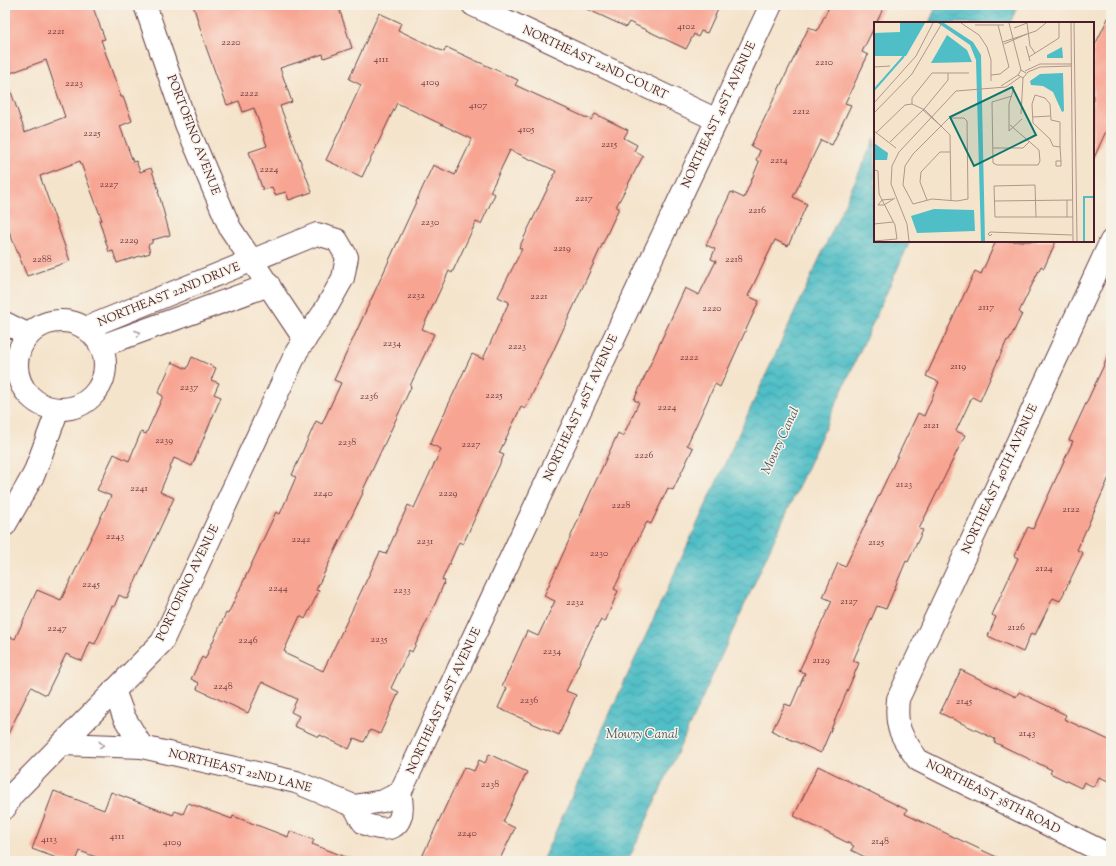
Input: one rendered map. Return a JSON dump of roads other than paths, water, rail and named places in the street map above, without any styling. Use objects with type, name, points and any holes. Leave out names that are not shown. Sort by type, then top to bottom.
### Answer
[{"type":"street","name":"PORTOFINO AVENUE","points":[[145,5],[192,138],[230,228],[305,340]]},
{"type":"street","name":"NORTHEAST 22ND COURT","points":[[473,5],[717,120]]},
{"type":"street","name":"NORTHEAST 41ST AVENUE","points":[[391,797],[771,5]]},
{"type":"street","name":"PORTOFINO AVENUE","points":[[5,808],[11,796],[162,642],[297,351],[324,312],[343,278],[347,256],[337,240],[317,234],[252,261]]},
{"type":"street","name":"NORTHEAST 40TH AVENUE","points":[[896,719],[898,699],[1111,241]]},
{"type":"street","name":"NORTHEAST 22ND DRIVE","points":[[86,328],[252,261]]},
{"type":"street","name":"NORTHEAST 22ND DRIVE","points":[[101,346],[269,285]]},
{"type":"street","points":[[62,321],[74,323],[86,328],[101,346],[105,359],[105,372],[102,384],[94,395],[84,403],[72,408],[58,409],[45,406],[33,399],[12,373],[21,347],[29,335],[39,327],[50,322],[62,321]]},
{"type":"street","points":[[5,323],[29,335]]},
{"type":"street","points":[[5,525],[34,474],[58,409]]},
{"type":"street","points":[[114,690],[124,718],[142,747]]},
{"type":"street","name":"NORTHEAST 38TH ROAD","points":[[896,719],[902,739],[918,760],[1111,856]]},
{"type":"street","name":"NORTHEAST 22ND LANE","points":[[62,744],[142,747],[296,782],[354,806],[391,797]]},
{"type":"water","points":[[937,5],[1018,5],[1010,22],[929,22]]},
{"type":"water","name":"Mowry Canal","points":[[874,140],[874,242],[910,242],[628,861],[542,861]]}]
